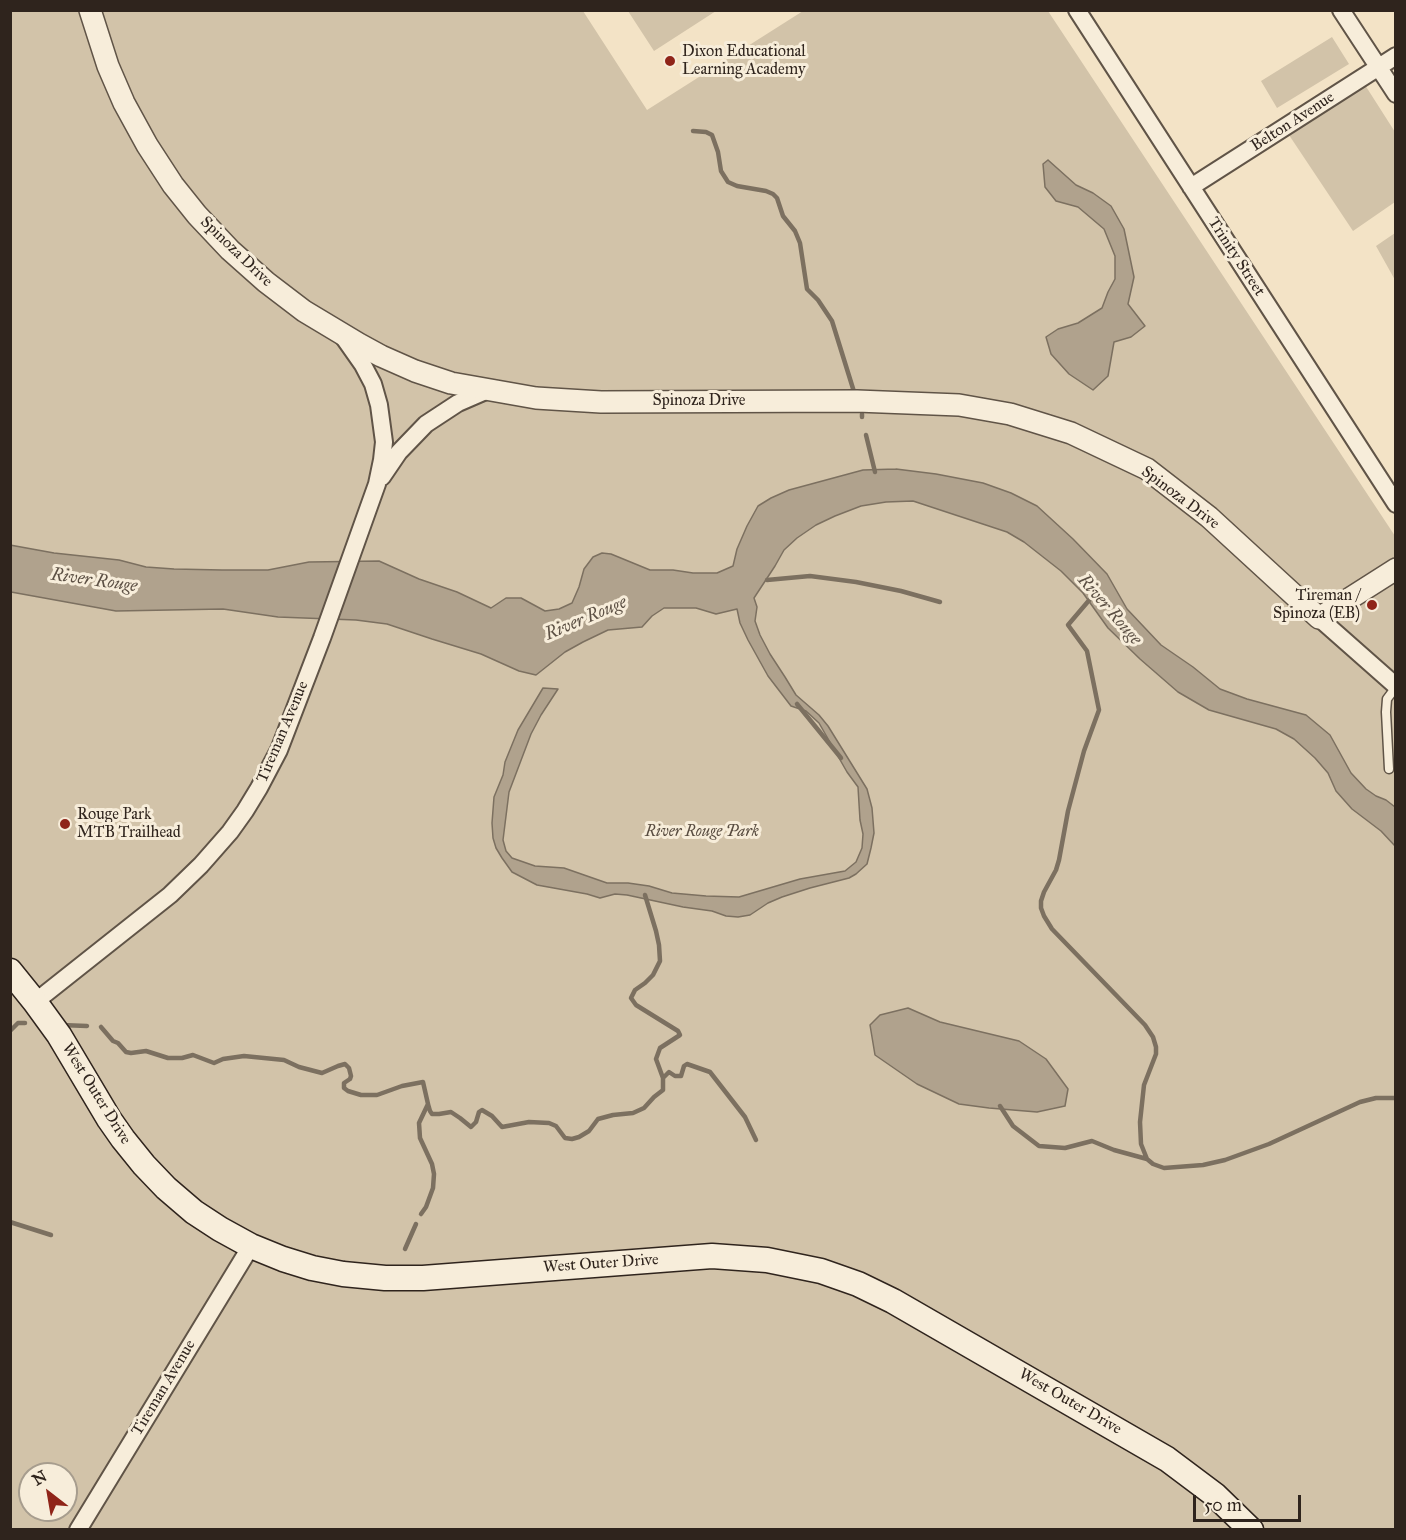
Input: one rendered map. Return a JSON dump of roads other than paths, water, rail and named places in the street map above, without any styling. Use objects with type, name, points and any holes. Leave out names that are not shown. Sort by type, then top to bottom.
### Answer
[{"type":"main road","name":"West Outer Drive","points":[[10,971],[59,1035],[109,1119],[144,1164],[166,1188],[194,1212],[251,1246],[312,1268],[385,1278],[423,1278],[712,1256],[767,1260],[820,1271],[858,1284],[893,1301],[1157,1453],[1215,1495],[1251,1530]]},
{"type":"street","name":"Spinoza Drive","points":[[90,10],[108,66],[124,103],[147,146],[173,185],[197,215],[230,250],[266,282],[304,311],[381,356],[451,383],[536,398],[601,402],[857,401],[959,405],[1010,414],[1071,433],[1147,469],[1209,517],[1395,687]]},
{"type":"street","name":"Trinity Street","points":[[1077,10],[1395,504]]},
{"type":"street","points":[[1341,10],[1395,94]]},
{"type":"street","name":"Belton Avenue","points":[[1191,187],[1395,56]]},
{"type":"street","points":[[337,331],[352,347],[363,365],[373,384],[379,405],[384,442],[377,484]]},
{"type":"street","points":[[377,484],[399,452],[426,424],[458,403],[488,390]]},
{"type":"street","name":"Tireman Avenue","points":[[35,1002],[170,895],[230,832],[259,788],[279,750],[377,484]]},
{"type":"street","points":[[1318,618],[1395,569]]},
{"type":"street","name":"Tireman Avenue","points":[[78,1530],[251,1246]]},
{"type":"lane","points":[[1389,769],[1386,712],[1388,699],[1395,687]]},
{"type":"water","points":[[1048,160],[1076,185],[1093,193],[1111,206],[1124,229],[1134,277],[1128,304],[1145,326],[1131,337],[1114,342],[1108,376],[1093,390],[1069,374],[1051,354],[1046,337],[1058,329],[1078,323],[1102,308],[1115,279],[1115,256],[1104,229],[1078,207],[1056,201],[1045,187],[1043,164]]},
{"type":"water","name":"River Rouge","points":[[896,469],[983,483],[1037,506],[1107,574],[1127,609],[1161,645],[1220,689],[1306,715],[1330,735],[1351,773],[1366,789],[1395,807],[1395,846],[1381,831],[1352,809],[1336,791],[1328,773],[1294,739],[1276,729],[1209,710],[1178,692],[1108,628],[1083,593],[1061,571],[1024,542],[1007,532],[913,501],[861,506],[816,525],[784,550],[754,598],[757,607],[755,621],[770,654],[796,695],[828,726],[867,789],[872,808],[874,833],[867,864],[856,874],[782,897],[750,915],[738,917],[627,895],[615,894],[600,898],[537,885],[512,872],[496,848],[492,823],[494,797],[518,730],[543,688],[558,689],[531,734],[509,792],[503,840],[506,851],[512,858],[535,866],[564,868],[607,883],[649,886],[672,893],[739,897],[800,879],[845,871],[856,862],[862,848],[863,834],[858,787],[819,723],[806,711],[791,706],[768,676],[740,623],[737,609],[716,614],[696,608],[664,608],[642,627],[608,630],[583,642],[565,652],[536,675],[519,671],[481,654],[387,624],[356,620],[278,617],[223,609],[116,611],[11,592],[10,545],[54,553],[119,560],[146,567],[174,569],[268,570],[309,562],[379,561],[491,608],[506,598],[521,598],[545,611],[559,609],[572,603],[584,569],[593,557],[602,553],[611,554],[650,570],[717,573],[733,566],[737,549],[758,506],[771,498],[789,490],[863,470]]},
{"type":"water","points":[[908,1008],[940,1022],[1019,1041],[1046,1059],[1068,1089],[1065,1106],[1037,1112],[959,1104],[917,1084],[875,1055],[870,1025],[880,1015]]},
{"type":"waterway","points":[[693,131],[712,135],[721,171],[728,182],[737,186],[766,191],[777,198],[783,216],[795,231],[800,243],[807,289],[818,300],[832,321],[855,395]]},
{"type":"waterway","points":[[866,435],[875,472]]},
{"type":"waterway","points":[[767,580],[810,576],[856,582],[940,602]]},
{"type":"waterway","name":"River Rouge","points":[[1091,598],[1068,625],[1087,651],[1099,710],[1084,751],[1068,811],[1059,860],[1044,892],[1041,908],[1052,929],[1145,1025],[1153,1037],[1156,1054],[1144,1085],[1140,1122],[1141,1144],[1147,1159],[1164,1168],[1203,1165],[1225,1160],[1269,1144],[1360,1102],[1376,1098],[1396,1098]]},
{"type":"waterway","points":[[797,704],[841,758]]},
{"type":"waterway","points":[[101,1027],[113,1041],[126,1052],[131,1053],[146,1051],[168,1058],[193,1055],[214,1063],[223,1059],[244,1056],[284,1060],[322,1073],[345,1064],[351,1076],[344,1083],[344,1088],[361,1095],[377,1095],[402,1086],[423,1082],[432,1114],[451,1112],[471,1127],[482,1110],[492,1116],[502,1127],[529,1122],[549,1123],[556,1126],[565,1138],[572,1139],[589,1131],[598,1119],[633,1113],[644,1108],[663,1090],[663,1078],[656,1059],[660,1048],[680,1035],[678,1031],[636,1005],[631,998],[635,990],[653,975],[660,961],[656,931],[645,895]]},
{"type":"waterway","points":[[10,1031],[18,1023],[25,1023]]},
{"type":"waterway","points":[[61,1025],[87,1026]]},
{"type":"waterway","points":[[663,1078],[669,1072],[675,1076],[681,1076],[687,1064],[710,1072],[745,1117],[756,1140]]},
{"type":"waterway","points":[[421,1214],[433,1188],[434,1174],[420,1138],[419,1123],[428,1104]]},
{"type":"waterway","points":[[1000,1106],[1013,1126],[1039,1146],[1065,1148],[1092,1141],[1147,1159]]},
{"type":"waterway","points":[[10,1222],[51,1235]]},
{"type":"waterway","points":[[405,1249],[416,1224]]},
{"type":"place","name":"Dixon Educational Learning Academy","points":[[670,61]]},
{"type":"place","name":"Tireman / Spinoza (EB)","points":[[1372,605]]},
{"type":"place","name":"Rouge Park MTB Trailhead","points":[[65,824]]},
{"type":"park label","name":"River Rouge Park","points":[[702,832]]}]
